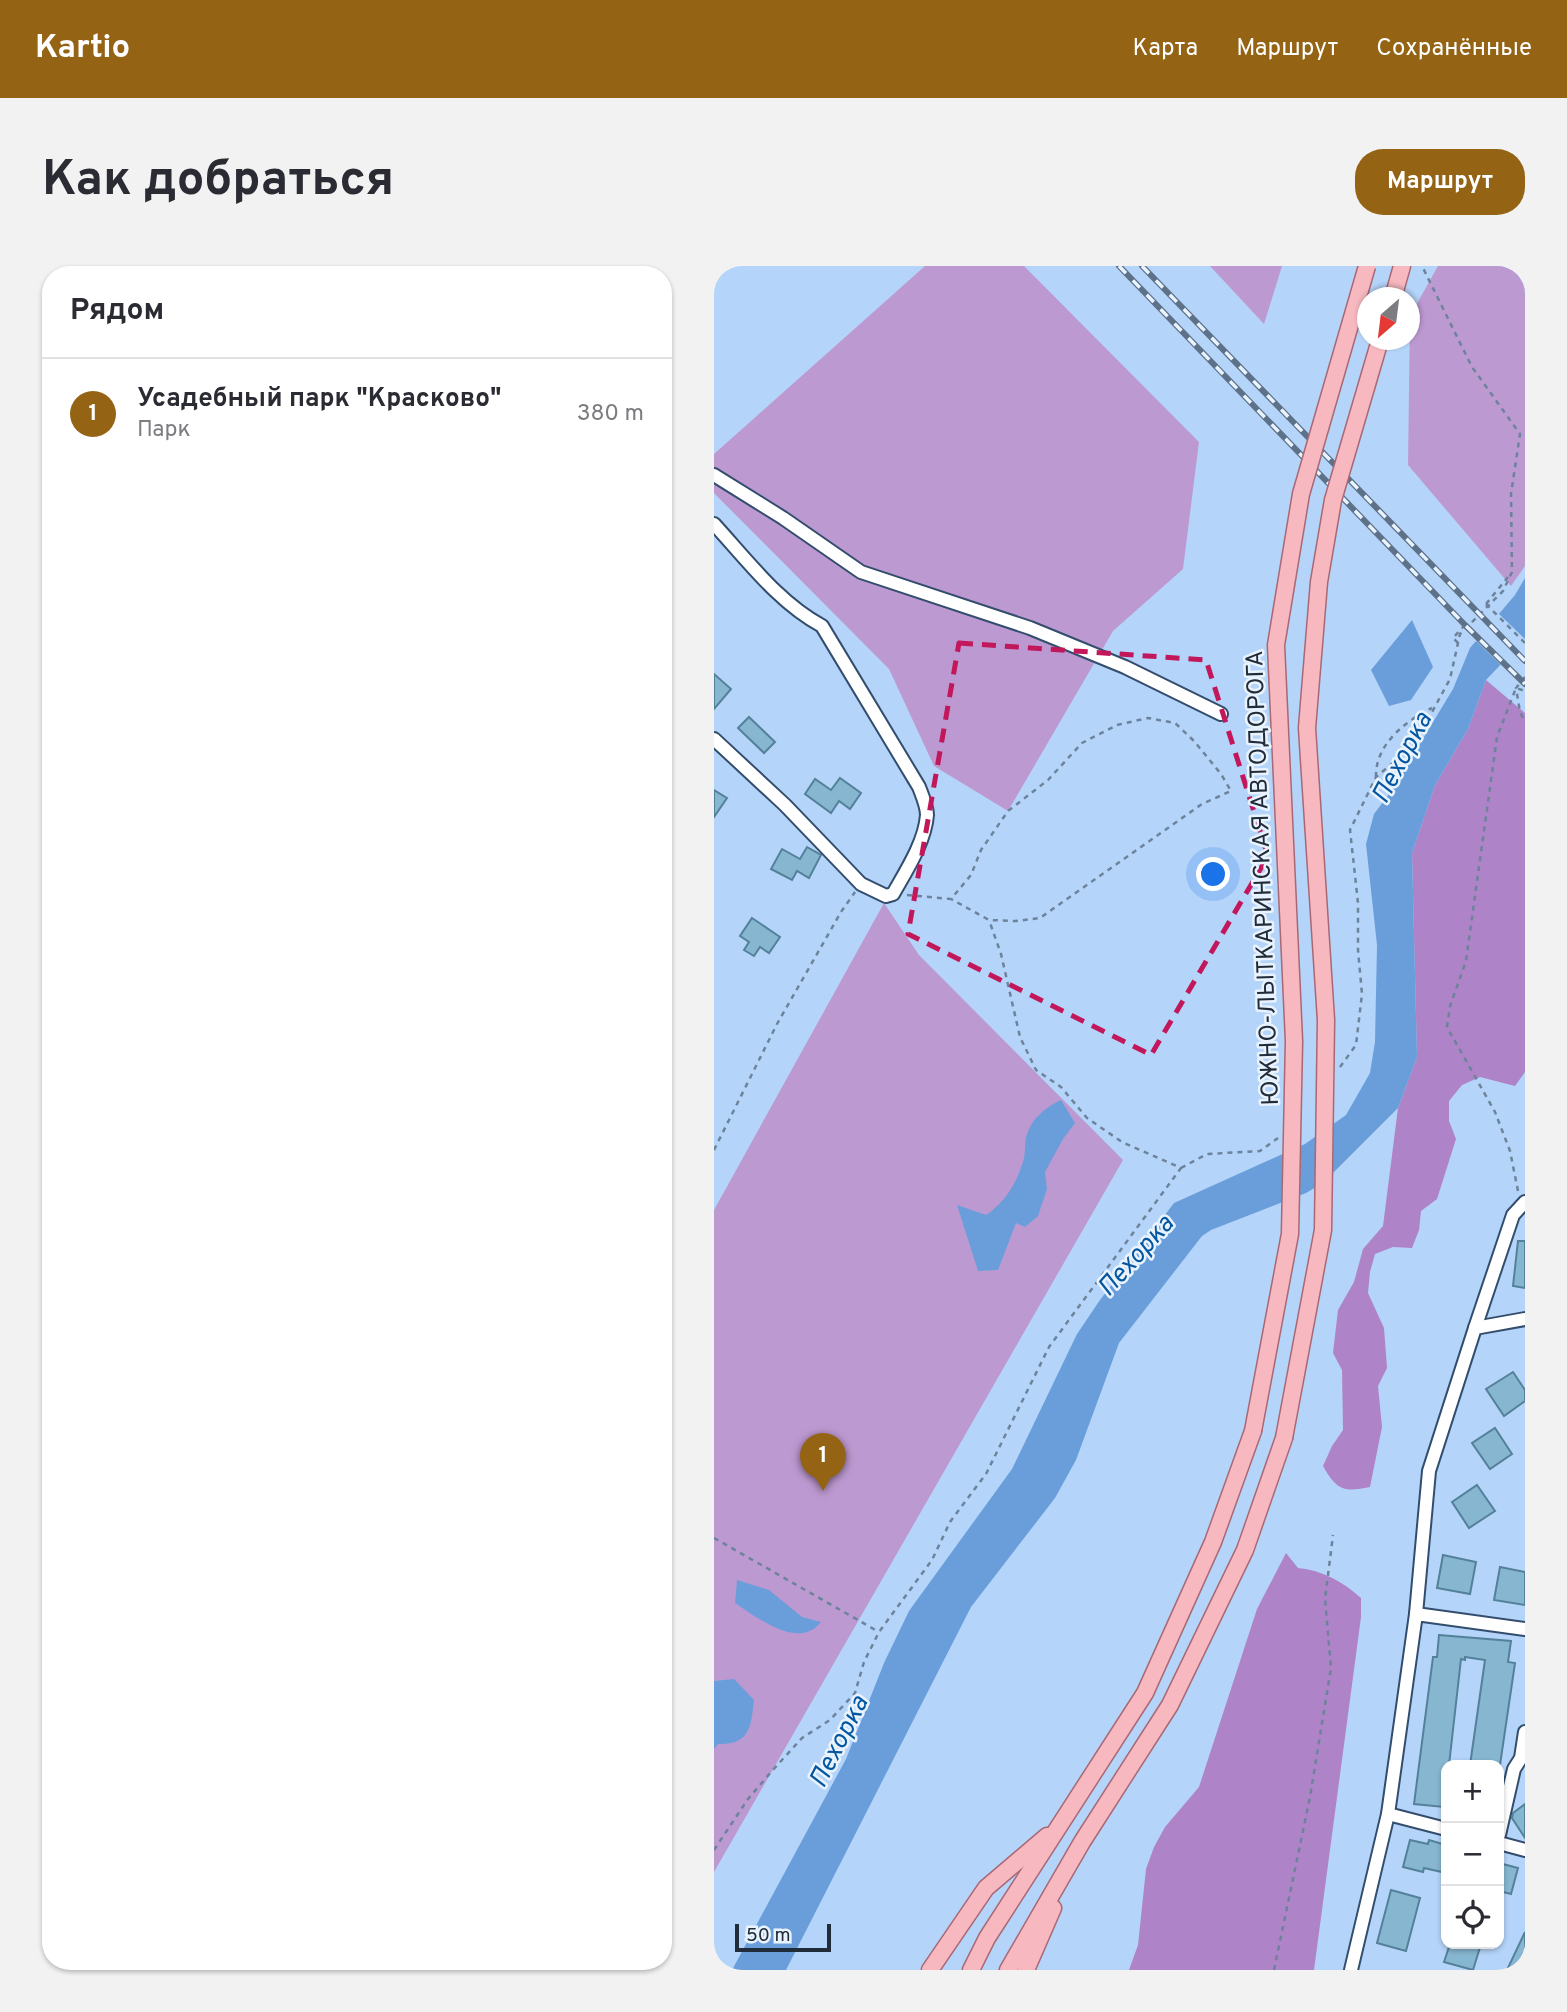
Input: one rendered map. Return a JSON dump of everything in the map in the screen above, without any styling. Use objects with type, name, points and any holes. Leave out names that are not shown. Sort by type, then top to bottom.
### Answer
[{"type":"main road","name":"ЮЖНО-ЛЫТКАРИНСКАЯ АВТОДОРОГА","points":[[971,1970],[987,1938],[1145,1693],[1213,1542],[1253,1431],[1290,1234],[1294,1041],[1276,645],[1301,494],[1367,266]]},
{"type":"main road","points":[[1396,287],[1402,266]]},
{"type":"main road","name":"ЮЖНО-ЛЫТКАРИНСКАЯ АВТОДОРОГА","points":[[1008,1970],[1082,1842],[1170,1705],[1245,1550],[1284,1438],[1323,1230],[1326,1020],[1307,728],[1319,582],[1333,500],[1377,350]]},
{"type":"main road","points":[[930,1970],[986,1888],[1059,1825]]},
{"type":"main road","points":[[1026,1970],[1082,1842]]},
{"type":"street","points":[[714,475],[783,518],[861,572],[1030,628],[1125,667],[1221,714]]},
{"type":"street","points":[[714,524],[780,595],[804,616],[822,626],[919,787],[927,813],[913,858],[893,894],[886,896],[861,884],[785,805],[714,738]]},
{"type":"street","points":[[1351,1970],[1388,1814],[1416,1614],[1429,1471],[1513,1215],[1525,1202]]},
{"type":"street","points":[[1475,1328],[1525,1319]]},
{"type":"street","points":[[1416,1614],[1525,1629]]},
{"type":"street","points":[[1502,1823],[1514,1769],[1521,1758],[1525,1732]]},
{"type":"street","points":[[1388,1814],[1441,1828]]},
{"type":"street","points":[[1504,1844],[1525,1850]]},
{"type":"path","points":[[1422,266],[1472,367],[1520,435]]},
{"type":"path","points":[[1336,1073],[1356,1045],[1362,994],[1355,865],[1350,830],[1376,777],[1414,745],[1450,679],[1460,634],[1503,591],[1512,572],[1511,494],[1520,435],[1525,430]]},
{"type":"path","points":[[1512,572],[1486,604],[1525,643]]},
{"type":"path","points":[[1458,643],[1453,638],[1465,625]]},
{"type":"path","points":[[1513,1215],[1519,1189],[1510,1151],[1495,1112],[1447,1027],[1450,1006],[1466,961],[1497,737],[1516,688],[1525,677]]},
{"type":"path","points":[[1516,688],[1525,691]]},
{"type":"path","points":[[1516,688],[1520,712],[1525,721]]},
{"type":"path","points":[[1376,777],[1376,763],[1391,737],[1418,715],[1433,708]]},
{"type":"path","points":[[893,894],[951,899],[989,920],[1040,918],[1202,804],[1231,792],[1221,774],[1175,723],[1148,718],[1117,724],[1082,743],[1048,780],[1008,811],[981,850],[971,875],[951,899]]},
{"type":"path","points":[[714,1150],[777,1024],[841,912],[861,884]]},
{"type":"path","points":[[989,920],[1001,954],[1020,1037],[1036,1070],[1061,1087],[1087,1118],[1122,1142],[1181,1168]]},
{"type":"path","points":[[714,1850],[771,1772],[803,1738],[830,1720],[855,1693],[864,1661],[879,1632],[932,1560],[950,1522],[986,1474],[1049,1346],[1181,1168],[1208,1154],[1260,1151],[1286,1133]]},
{"type":"path","points":[[1273,1970],[1310,1797],[1331,1668],[1325,1599],[1333,1535]]},
{"type":"path","points":[[714,1538],[879,1632]]},
{"type":"highlighted area","points":[[959,643],[1206,660],[1268,856],[1151,1055],[908,934]]},
{"type":"shaded area","points":[[925,266],[1024,266],[1199,442],[1183,569],[1113,631],[1008,811],[934,766],[889,669],[714,493],[714,454]]},
{"type":"shaded area","points":[[1210,266],[1282,266],[1264,324]]},
{"type":"shaded area","points":[[1438,266],[1525,266],[1525,566],[1511,586],[1408,465],[1410,350],[1420,350],[1420,298]]},
{"type":"shaded area","points":[[1486,680],[1525,713],[1525,1072],[1515,1086],[1480,1077],[1462,1085],[1449,1101],[1449,1121],[1456,1139],[1437,1199],[1421,1211],[1419,1230],[1412,1248],[1393,1247],[1375,1254],[1368,1293],[1384,1328],[1387,1368],[1378,1386],[1382,1427],[1370,1487],[1347,1489],[1336,1484],[1323,1466],[1343,1430],[1342,1370],[1333,1353],[1338,1310],[1354,1282],[1363,1249],[1383,1226],[1398,1108],[1417,1057],[1412,853],[1435,785],[1468,729]]},
{"type":"shaded area","points":[[884,903],[919,955],[1123,1160],[714,1872],[714,1210]]},
{"type":"shaded area","points":[[1286,1553],[1298,1568],[1332,1578],[1361,1598],[1361,1617],[1314,1970],[1129,1970],[1138,1945],[1146,1869],[1154,1847],[1165,1827],[1199,1787],[1257,1609]]},
{"type":"water","name":"Пехорка","points":[[1525,578],[1525,639],[1486,680],[1468,729],[1435,785],[1412,853],[1417,1057],[1398,1108],[1323,1183],[1306,1193],[1211,1230],[1202,1236],[1119,1343],[1076,1460],[1055,1498],[971,1607],[786,1970],[732,1970],[846,1759],[884,1663],[909,1611],[1012,1469],[1077,1334],[1100,1300],[1174,1203],[1305,1144],[1346,1115],[1370,1073],[1375,1042],[1377,945],[1366,844],[1374,814],[1392,790],[1453,689],[1470,648],[1515,595]]},
{"type":"water","points":[[1412,620],[1433,667],[1411,700],[1389,706],[1371,670]]},
{"type":"water","points":[[1061,1100],[1075,1123],[1045,1172],[1047,1189],[1038,1216],[1025,1227],[1016,1223],[998,1270],[978,1271],[957,1205],[986,1215],[999,1204],[1009,1192],[1020,1170],[1029,1128],[1045,1110]]},
{"type":"water","points":[[737,1580],[769,1590],[802,1617],[821,1622],[812,1630],[801,1633],[778,1629],[766,1623],[735,1603]]},
{"type":"water","points":[[734,1679],[754,1700],[750,1726],[743,1738],[729,1744],[718,1744],[714,1749],[714,1681]]},
{"type":"pier","points":[[1496,611],[1525,639],[1525,644],[1503,667],[1473,638]]},
{"type":"building","points":[[714,674],[731,689],[714,709]]},
{"type":"building","points":[[749,717],[775,742],[764,753],[738,728]]},
{"type":"building","points":[[840,778],[861,793],[850,809],[839,801],[831,813],[805,794],[815,779],[831,790]]},
{"type":"building","points":[[714,790],[727,798],[714,817]]},
{"type":"building","points":[[807,847],[821,855],[809,878],[797,871],[792,880],[771,869],[782,849],[800,859]]},
{"type":"building","points":[[752,918],[780,937],[769,953],[760,947],[754,956],[744,950],[749,942],[740,936]]},
{"type":"building","points":[[1518,1241],[1525,1241],[1525,1288],[1513,1286]]},
{"type":"building","points":[[1513,1372],[1525,1390],[1525,1401],[1504,1416],[1486,1389]]},
{"type":"building","points":[[1495,1428],[1512,1454],[1490,1469],[1472,1443]]},
{"type":"building","points":[[1477,1485],[1495,1511],[1469,1528],[1452,1502]]},
{"type":"building","points":[[1443,1555],[1476,1562],[1470,1594],[1437,1588]]},
{"type":"building","points":[[1500,1567],[1525,1572],[1525,1605],[1494,1600]]},
{"type":"building","points":[[1439,1635],[1511,1641],[1508,1662],[1515,1663],[1501,1760],[1471,1760],[1485,1660],[1465,1657],[1465,1660],[1461,1659],[1450,1760],[1441,1760],[1441,1807],[1414,1804],[1433,1657],[1437,1657]]},
{"type":"building","points":[[1525,1804],[1525,1838],[1512,1818],[1513,1813]]},
{"type":"building","points":[[1410,1840],[1428,1844],[1429,1840],[1441,1844],[1441,1872],[1424,1868],[1423,1872],[1403,1867]]},
{"type":"building","points":[[1504,1864],[1518,1868],[1511,1894],[1504,1892]]},
{"type":"building","points":[[1391,1890],[1420,1898],[1406,1951],[1377,1943]]},
{"type":"building","points":[[1525,1932],[1525,1970],[1507,1970]]},
{"type":"building","points":[[1448,1949],[1479,1949],[1473,1970],[1444,1962]]},
{"type":"railway","points":[[1119,266],[1525,684]]},
{"type":"railway","points":[[1142,266],[1525,661]]},
{"type":"place","name":"Усадебный парк \"Красково\"","points":[[823,1491]]}]
